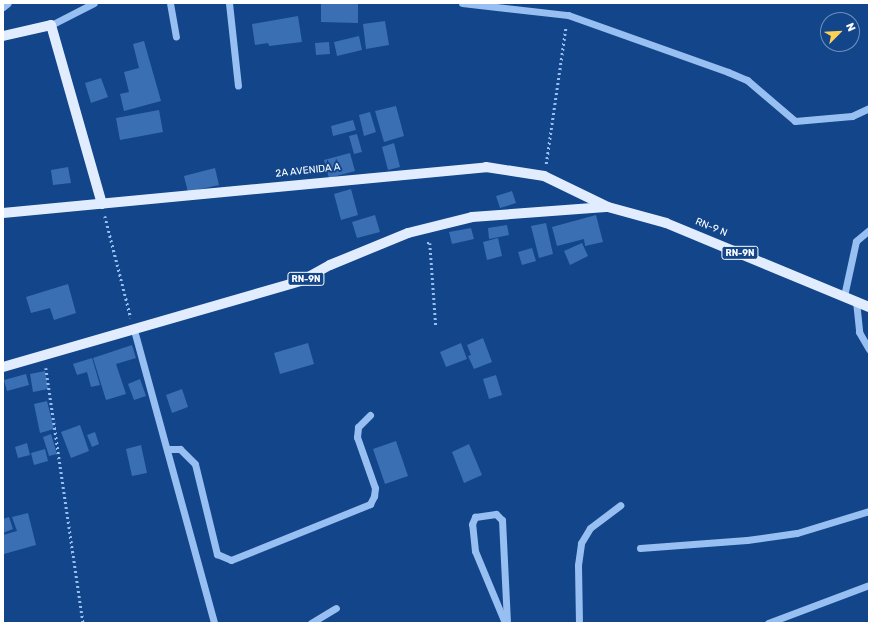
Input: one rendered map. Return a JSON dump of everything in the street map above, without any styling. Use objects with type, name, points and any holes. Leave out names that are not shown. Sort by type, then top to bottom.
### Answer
[{"type":"main road","points":[[3,36],[51,25],[102,204]]},
{"type":"main road","name":"2A AVENIDA A","points":[[3,213],[486,167],[544,176],[608,207]]},
{"type":"main road","name":"RN-9N","points":[[3,367],[301,281],[330,265],[408,233],[472,217],[608,207]]},
{"type":"main road","name":"RN-9 N","points":[[608,207],[666,223],[869,307]]},
{"type":"street","points":[[3,7],[8,3]]},
{"type":"street","points":[[51,25],[94,3]]},
{"type":"street","points":[[170,3],[176,36]]},
{"type":"street","points":[[229,3],[238,86]]},
{"type":"street","points":[[462,3],[568,15],[747,80],[795,121],[852,116],[869,108]]},
{"type":"street","points":[[844,296],[856,242],[869,230]]},
{"type":"street","points":[[856,301],[859,332],[869,349]]},
{"type":"street","points":[[134,330],[214,623]]},
{"type":"street","points":[[167,449],[180,450],[195,464],[217,554],[231,560],[370,504],[375,488],[357,436],[358,427],[370,415]]},
{"type":"street","points":[[580,623],[578,565],[581,543],[590,528],[620,505]]},
{"type":"street","points":[[640,548],[747,540],[797,533],[869,511]]},
{"type":"street","points":[[496,514],[502,520],[506,623],[475,551],[472,524],[475,516],[496,514]]},
{"type":"street","points":[[768,623],[869,585]]},
{"type":"street","points":[[311,623],[336,608]]},
{"type":"path","points":[[544,176],[568,15]]},
{"type":"path","points":[[102,204],[134,330]]},
{"type":"path","points":[[408,233],[411,240],[430,243],[436,327]]},
{"type":"path","points":[[44,356],[83,623]]},
{"type":"building","points":[[321,3],[358,3],[358,23],[321,22]]},
{"type":"building","points":[[298,16],[302,42],[269,46],[268,43],[255,45],[252,24]]},
{"type":"building","points":[[385,21],[389,45],[366,49],[363,24]]},
{"type":"building","points":[[359,36],[362,50],[337,56],[334,42]]},
{"type":"building","points":[[144,41],[161,101],[124,111],[120,94],[129,92],[124,72],[139,68],[133,44]]},
{"type":"building","points":[[329,42],[330,54],[316,55],[315,43]]},
{"type":"building","points":[[101,78],[108,97],[91,103],[85,83]]},
{"type":"building","points":[[396,106],[404,136],[384,142],[375,111]]},
{"type":"building","points":[[159,110],[163,132],[120,140],[116,118]]},
{"type":"building","points":[[370,112],[376,132],[364,136],[359,115]]},
{"type":"building","points":[[353,120],[356,130],[333,136],[331,126]]},
{"type":"building","points":[[357,134],[362,152],[354,154],[349,136]]},
{"type":"building","points":[[394,143],[400,167],[388,170],[382,147]]},
{"type":"building","points":[[350,153],[355,171],[329,178],[324,160]]},
{"type":"building","points":[[68,167],[71,183],[53,185],[51,170]]},
{"type":"building","points":[[215,168],[219,185],[188,192],[184,176]]},
{"type":"building","points":[[351,189],[358,215],[341,220],[334,194]]},
{"type":"building","points":[[512,191],[516,203],[500,208],[496,196]]},
{"type":"building","points":[[375,215],[380,232],[357,238],[352,222]]},
{"type":"building","points":[[596,215],[603,242],[585,246],[584,239],[557,246],[552,227]]},
{"type":"building","points":[[546,223],[553,254],[539,258],[531,226]]},
{"type":"building","points":[[507,225],[509,235],[489,239],[488,228]]},
{"type":"building","points":[[471,228],[474,239],[452,244],[449,232]]},
{"type":"building","points":[[498,238],[502,256],[487,260],[483,242]]},
{"type":"building","points":[[582,243],[588,256],[570,265],[564,251]]},
{"type":"building","points":[[532,248],[536,261],[522,265],[518,252]]},
{"type":"building","points":[[68,284],[76,313],[54,320],[50,308],[31,313],[26,297]]},
{"type":"building","points":[[483,338],[492,362],[474,369],[468,356],[471,355],[467,345]]},
{"type":"building","points":[[308,343],[314,364],[280,374],[274,353]]},
{"type":"building","points":[[461,343],[467,359],[446,367],[440,352]]},
{"type":"building","points":[[132,345],[136,358],[116,364],[126,394],[106,400],[93,358]]},
{"type":"building","points":[[92,358],[100,385],[91,387],[87,372],[77,375],[73,364]]},
{"type":"building","points":[[45,371],[48,389],[33,392],[30,374]]},
{"type":"building","points":[[26,374],[29,385],[7,391],[4,380]]},
{"type":"building","points":[[496,375],[502,395],[489,399],[483,379]]},
{"type":"building","points":[[140,379],[146,396],[134,400],[128,384]]},
{"type":"building","points":[[182,389],[188,407],[172,413],[166,395]]},
{"type":"building","points":[[47,401],[54,429],[40,433],[34,404]]},
{"type":"building","points":[[80,425],[89,451],[71,458],[61,432]]},
{"type":"building","points":[[95,432],[99,444],[92,447],[87,435]]},
{"type":"building","points":[[51,434],[57,454],[49,456],[43,437]]},
{"type":"building","points":[[396,441],[408,476],[385,484],[373,449]]},
{"type":"building","points":[[27,443],[30,455],[18,458],[15,447]]},
{"type":"building","points":[[469,444],[482,475],[464,483],[452,452]]},
{"type":"building","points":[[141,445],[147,473],[132,476],[126,449]]},
{"type":"building","points":[[45,449],[48,461],[34,465],[31,453]]},
{"type":"building","points":[[28,513],[36,545],[4,554],[3,535],[17,531],[12,517]]},
{"type":"building","points":[[9,517],[13,529],[3,533],[3,519]]}]
